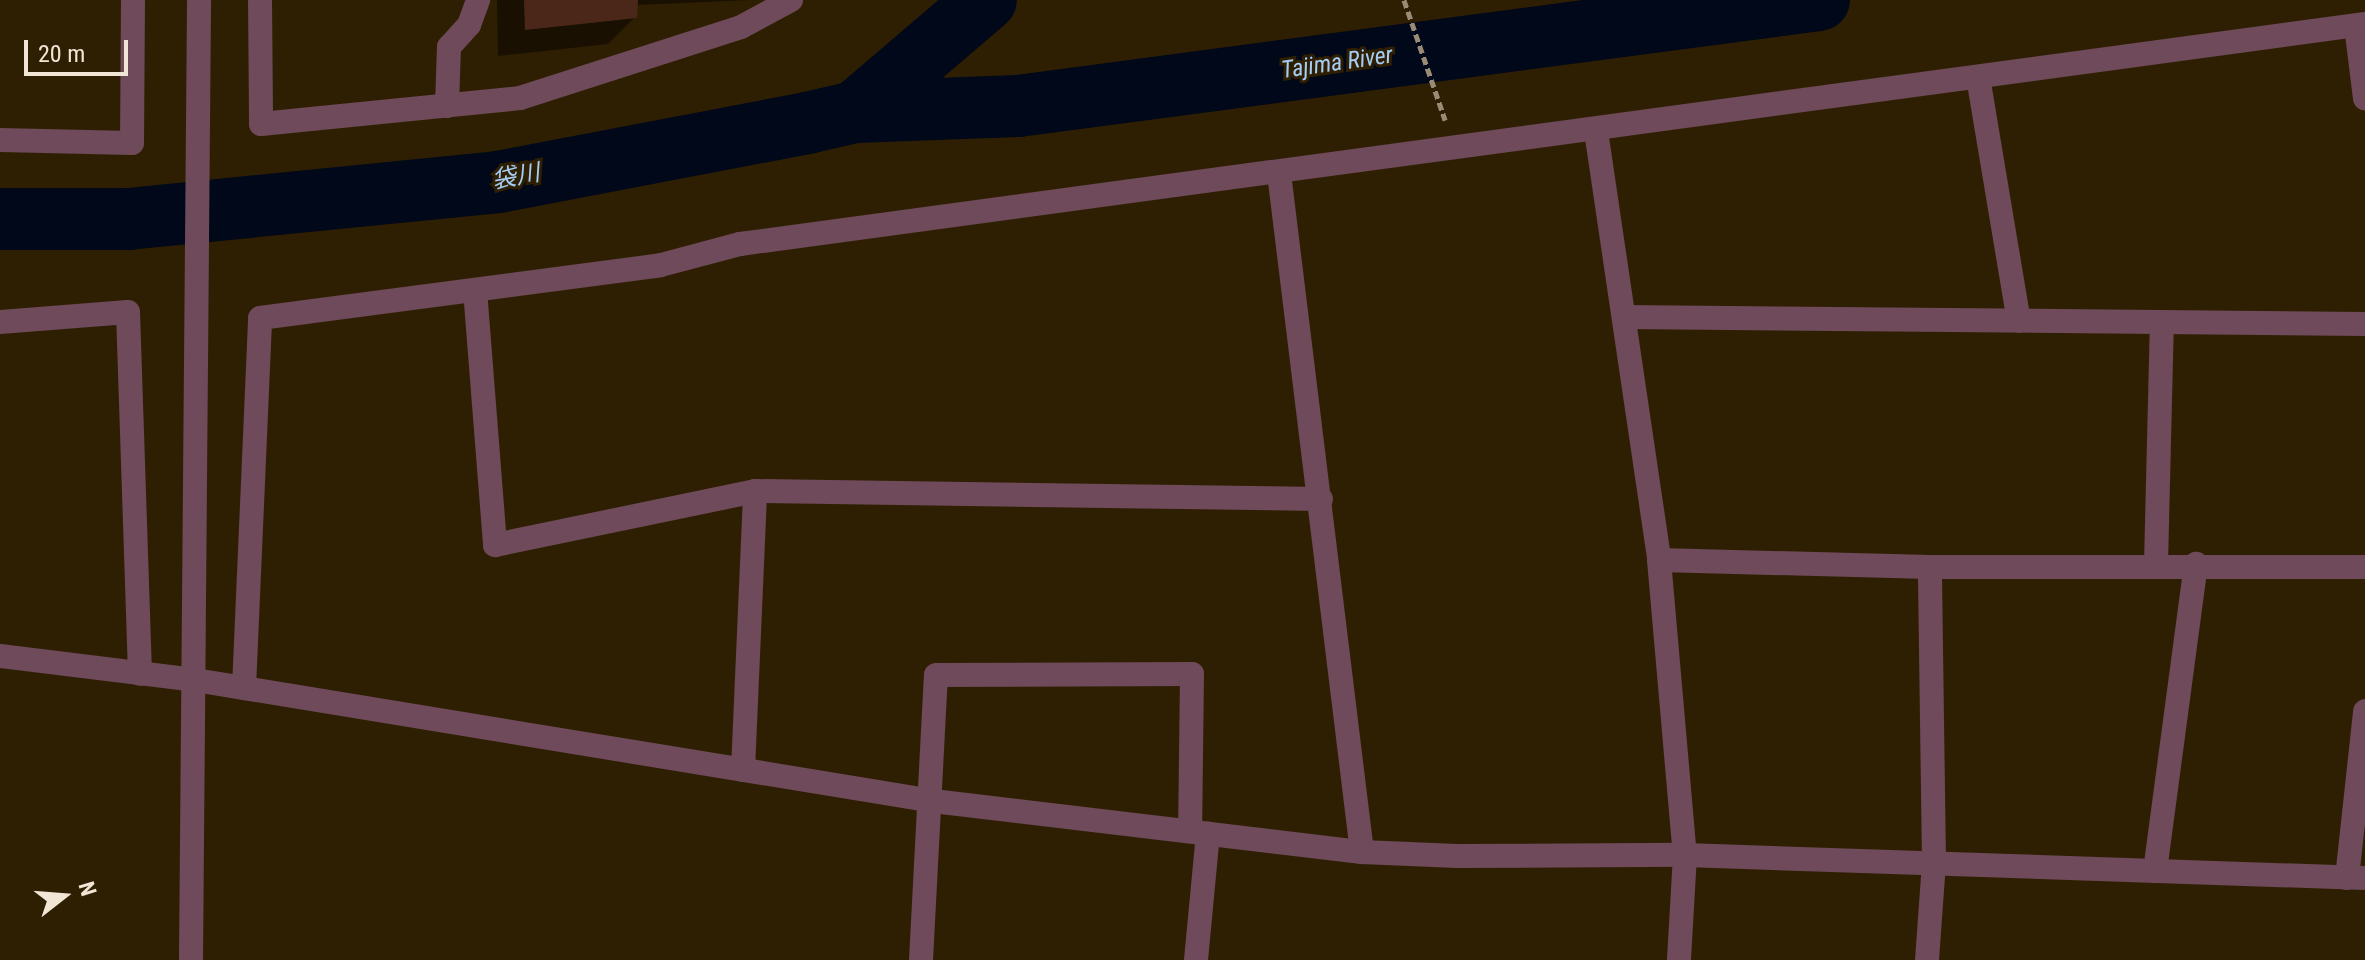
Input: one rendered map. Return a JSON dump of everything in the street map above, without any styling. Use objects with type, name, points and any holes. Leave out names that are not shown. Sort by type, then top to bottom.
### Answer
[{"type":"street","points":[[0,140],[132,143],[133,0]]},
{"type":"street","points":[[191,960],[199,0]]},
{"type":"street","points":[[260,0],[261,124],[447,106],[563,88],[741,27],[791,0]]},
{"type":"street","points":[[447,106],[449,47],[469,25],[478,0]]},
{"type":"street","points":[[244,688],[260,318],[661,265],[740,244],[1596,131],[2361,25],[2365,98]]},
{"type":"street","points":[[1978,77],[2019,321]]},
{"type":"street","points":[[1596,131],[1659,560],[1685,855],[1679,960]]},
{"type":"street","points":[[1279,173],[1362,852]]},
{"type":"street","points":[[475,290],[495,545],[755,491],[1321,499]]},
{"type":"street","points":[[0,322],[128,312],[140,674]]},
{"type":"street","points":[[1624,317],[2365,324]]},
{"type":"street","points":[[2156,564],[2162,322]]},
{"type":"street","points":[[743,770],[755,491]]},
{"type":"street","points":[[1659,560],[1930,567],[2156,564],[2365,567]]},
{"type":"street","points":[[2155,871],[2196,564]]},
{"type":"street","points":[[1927,960],[1934,863],[1930,567]]},
{"type":"street","points":[[0,656],[195,680],[933,801],[1362,852],[1457,856],[1685,855],[2356,878],[2365,711]]},
{"type":"street","points":[[921,960],[933,801],[936,675],[1192,674],[1199,832],[1196,960]]},
{"type":"path","points":[[1404,0],[1455,150]]},
{"type":"building","points":[[524,0],[638,0],[637,18],[525,30]]},
{"type":"waterway","name":"袋川","points":[[0,219],[128,219],[498,182],[807,123],[855,112],[986,0]]},
{"type":"waterway","name":"Tajima River","points":[[855,112],[1018,106],[1819,0]]}]
